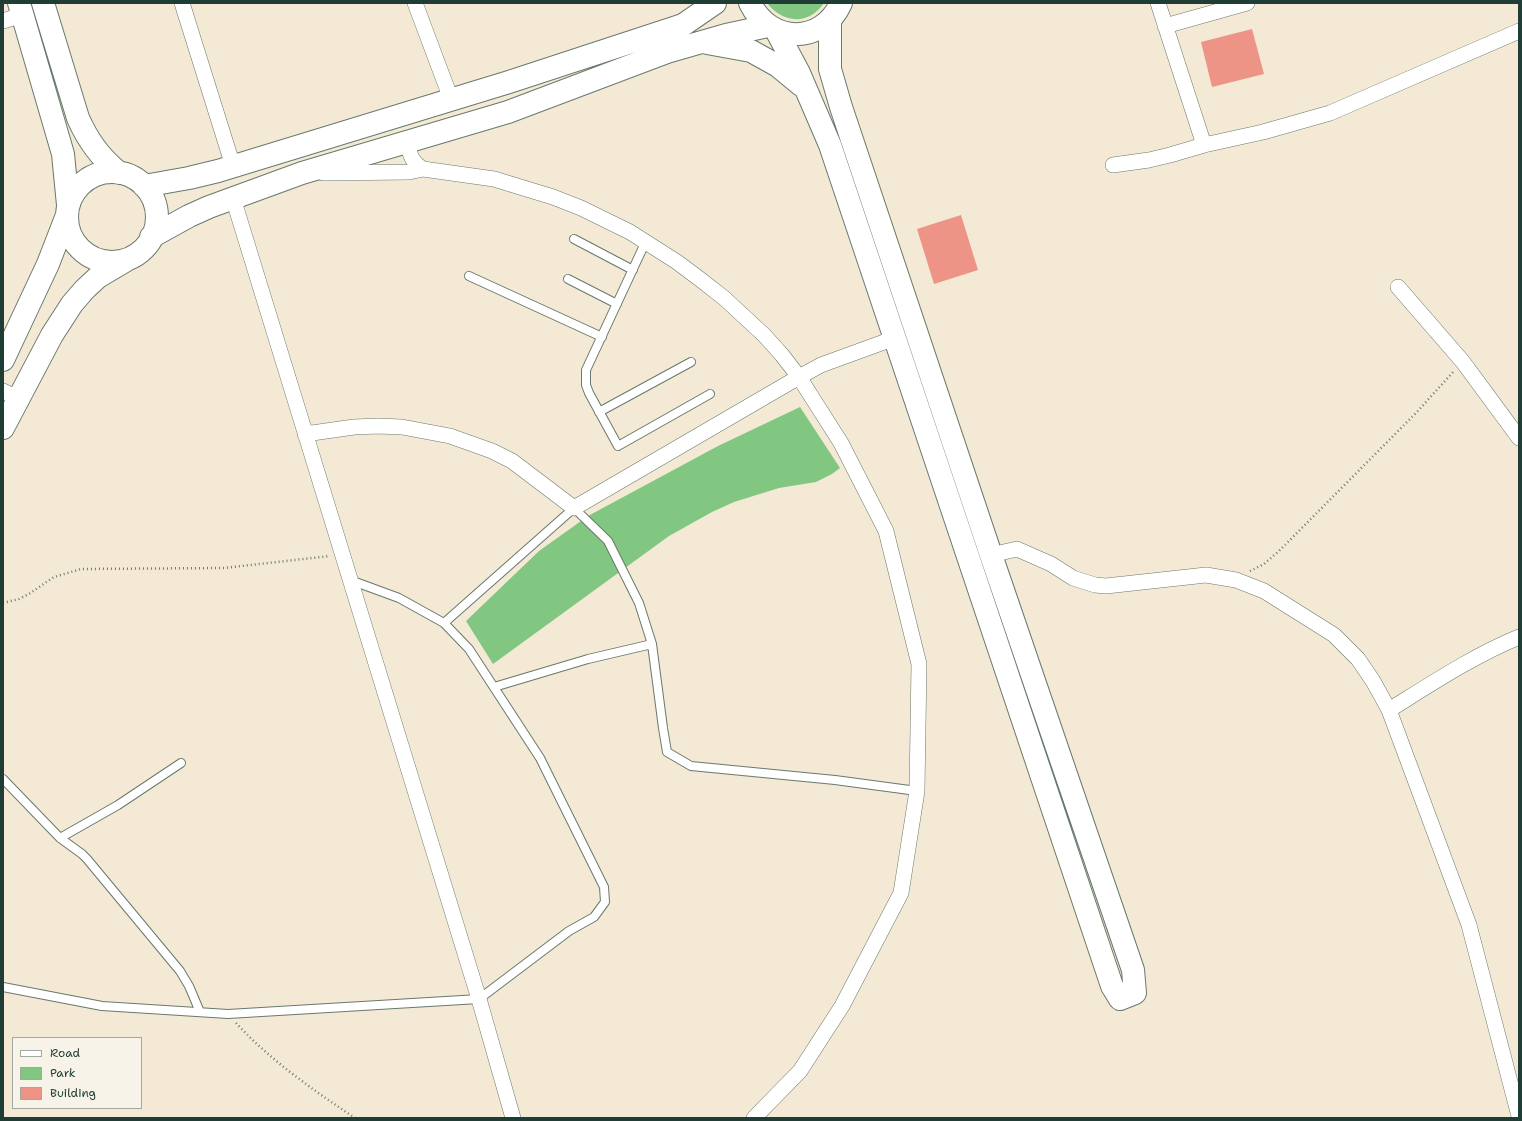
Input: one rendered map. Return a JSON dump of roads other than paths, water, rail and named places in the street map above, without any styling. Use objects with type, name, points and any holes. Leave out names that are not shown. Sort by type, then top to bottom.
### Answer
[{"type":"street","points":[[43,3],[78,118],[98,154],[119,173]]},
{"type":"street","points":[[182,3],[233,166]]},
{"type":"street","points":[[415,3],[451,99]]},
{"type":"street","points":[[144,186],[189,178],[233,166],[451,99],[682,25],[715,3]]},
{"type":"street","points":[[750,3],[760,19],[772,28],[793,34],[806,33],[819,28],[839,9]]},
{"type":"street","points":[[1158,3],[1204,144]]},
{"type":"street","points":[[1165,26],[1246,3]]},
{"type":"street","points":[[772,28],[806,89],[830,145],[1112,986],[1120,999],[1134,994],[1133,970],[990,555],[841,107],[830,69],[839,9]]},
{"type":"street","points":[[15,13],[63,154],[68,210],[67,224],[72,237],[80,249],[95,259],[104,261],[123,260],[132,257]]},
{"type":"street","points":[[3,428],[10,395],[72,304],[85,289],[98,277],[140,252],[151,238],[189,216],[302,173],[508,112],[667,52],[726,35],[772,28]]},
{"type":"street","points":[[1113,165],[1156,159],[1204,144],[1262,132],[1330,113],[1519,31]]},
{"type":"street","points":[[700,42],[751,51],[778,66],[806,89]]},
{"type":"street","points":[[409,141],[412,159],[422,169]]},
{"type":"street","points":[[302,173],[409,172],[422,169],[494,179],[523,187],[581,208],[606,219],[646,241],[677,262],[724,298],[764,335],[782,355],[799,377],[841,443],[886,531],[919,664],[917,791],[902,893],[842,1006],[800,1071],[754,1118]]},
{"type":"street","points":[[3,360],[48,264],[74,193],[84,182],[100,174],[119,173],[128,175],[144,186],[154,201],[156,210],[156,220],[151,238]]},
{"type":"street","points":[[233,198],[479,999],[513,1118]]},
{"type":"street","points":[[1398,287],[1463,362],[1519,438]]},
{"type":"street","points":[[306,434],[354,426],[378,426],[402,427],[450,436],[492,451],[512,461],[574,508],[799,377],[821,366],[894,338]]},
{"type":"street","points":[[990,555],[1017,549],[1052,564],[1073,578],[1084,582],[1106,586],[1206,576],[1236,580],[1264,591],[1334,635],[1347,647],[1366,670],[1389,710],[1469,925],[1519,1116]]},
{"type":"street","points":[[1389,710],[1475,658],[1519,637]]},
{"type":"lane","points":[[574,239],[633,270]]},
{"type":"lane","points":[[646,241],[586,370],[588,393],[618,446],[710,394]]},
{"type":"lane","points":[[469,276],[602,337]]},
{"type":"lane","points":[[568,279],[617,304]]},
{"type":"lane","points":[[599,412],[691,362]]},
{"type":"lane","points":[[444,623],[574,508],[608,541],[639,603],[652,644],[663,728],[668,752],[690,766],[835,780],[917,791]]},
{"type":"lane","points":[[3,987],[102,1006],[228,1014],[479,999],[569,931],[594,918],[605,902],[604,887],[540,758],[469,649],[444,623],[399,598],[350,580]]},
{"type":"lane","points":[[494,686],[588,659],[652,644]]},
{"type":"lane","points":[[60,838],[118,805],[181,764]]},
{"type":"lane","points":[[3,779],[60,838],[87,859],[180,971],[189,986],[200,1012]]}]
